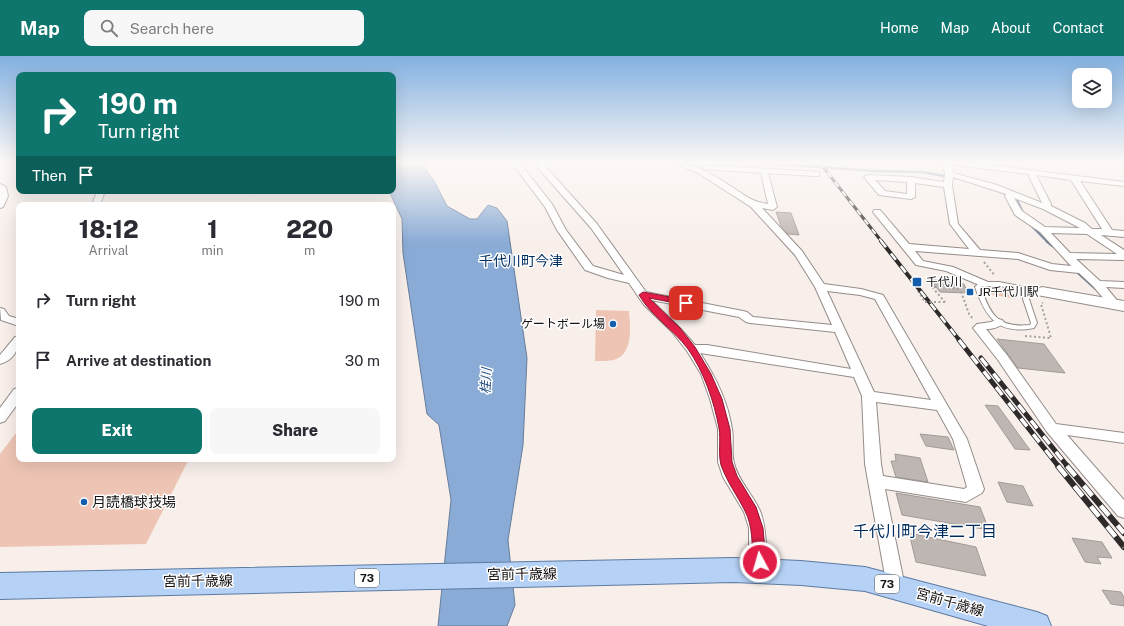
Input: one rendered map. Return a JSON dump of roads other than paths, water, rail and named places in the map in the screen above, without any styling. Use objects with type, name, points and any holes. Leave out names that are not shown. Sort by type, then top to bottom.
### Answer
[{"type":"main road","points":[[1044,296],[1119,305]]},
{"type":"main road","name":"宮前千歳線","points":[[0,586],[733,570],[761,571],[865,579],[896,586],[1037,626]]},
{"type":"street","points":[[0,205],[4,196],[3,190]]},
{"type":"street","points":[[536,190],[549,206],[562,230],[589,268],[612,276],[630,280]]},
{"type":"street","points":[[562,190],[594,226],[630,280],[648,303],[676,330],[692,349],[707,374],[717,399],[725,429],[726,462],[731,477],[752,511],[757,528],[758,553],[761,571]]},
{"type":"street","points":[[730,190],[754,206],[799,253],[820,288],[840,329],[869,396],[873,464],[896,586]]},
{"type":"street","points":[[754,206],[773,206],[769,190]]},
{"type":"street","points":[[879,190],[882,193],[911,197],[911,190]]},
{"type":"street","points":[[949,190],[954,224],[978,253]]},
{"type":"street","points":[[1009,190],[1013,194],[1046,207],[1082,226],[1124,254]]},
{"type":"street","points":[[1040,190],[1047,204],[1046,207]]},
{"type":"street","points":[[1081,190],[1109,233]]},
{"type":"street","points":[[1013,194],[1009,196],[1018,213],[1043,230],[1081,270],[1119,305]]},
{"type":"street","points":[[877,212],[920,263],[949,269],[984,284]]},
{"type":"street","points":[[1043,230],[1088,231],[1124,234]]},
{"type":"street","points":[[906,247],[1018,256],[1050,267],[1081,270]]},
{"type":"street","points":[[1068,256],[1124,257]]},
{"type":"street","points":[[1097,284],[1124,284]]},
{"type":"street","points":[[820,288],[861,292],[878,297],[960,440],[976,489],[966,496],[877,482]]},
{"type":"street","points":[[643,295],[743,314],[750,320],[840,329]]},
{"type":"street","points":[[0,311],[5,318],[16,322]]},
{"type":"street","points":[[998,322],[994,325],[981,326],[979,328],[1003,358],[1052,428],[1117,495],[1124,511]]},
{"type":"street","points":[[0,360],[7,356],[16,344]]},
{"type":"street","points":[[692,349],[707,350],[859,374]]},
{"type":"street","points":[[0,418],[16,396]]},
{"type":"street","points":[[869,396],[941,406]]},
{"type":"street","points":[[1052,428],[1124,438]]},
{"type":"lane","points":[[998,281],[1026,295],[1044,296]]},
{"type":"lane","points":[[1026,295],[1034,323],[1032,327],[1015,328],[998,322],[989,314],[978,287],[998,281],[1044,296]]},
{"type":"water","name":"桂川","points":[[396,190],[438,190],[447,206],[470,219],[477,219],[488,205],[497,208],[507,221],[527,358],[523,445],[508,540],[515,605],[507,626],[438,626],[451,500],[439,425],[427,414],[403,253],[402,219],[396,206],[396,202],[394,202],[390,194],[396,194]]},
{"type":"waterway","points":[[1001,192],[1016,198],[1024,215]]},
{"type":"waterway","points":[[1028,222],[1047,241]]},
{"type":"waterway","points":[[1047,241],[1053,246]]},
{"type":"waterway","points":[[1075,270],[1096,289]]},
{"type":"railway","points":[[841,190],[882,242]]},
{"type":"railway","points":[[881,241],[960,341]]},
{"type":"railway","points":[[959,340],[1059,467]]},
{"type":"railway","points":[[981,358],[1068,467]]},
{"type":"railway","points":[[1058,466],[1124,547]]},
{"type":"railway","points":[[1067,466],[1124,533]]},
{"type":"place","name":"千代川","points":[[917,282]]},
{"type":"place","name":"JR千代川駅","points":[[970,292]]},
{"type":"place","name":"ゲートボール場","points":[[613,324]]},
{"type":"place","name":"月読橋球技場","points":[[84,502]]},
{"type":"district","name":"千代川町今津","points":[[521,261]]},
{"type":"district","name":"千代川町今津二丁目","points":[[925,531]]}]
